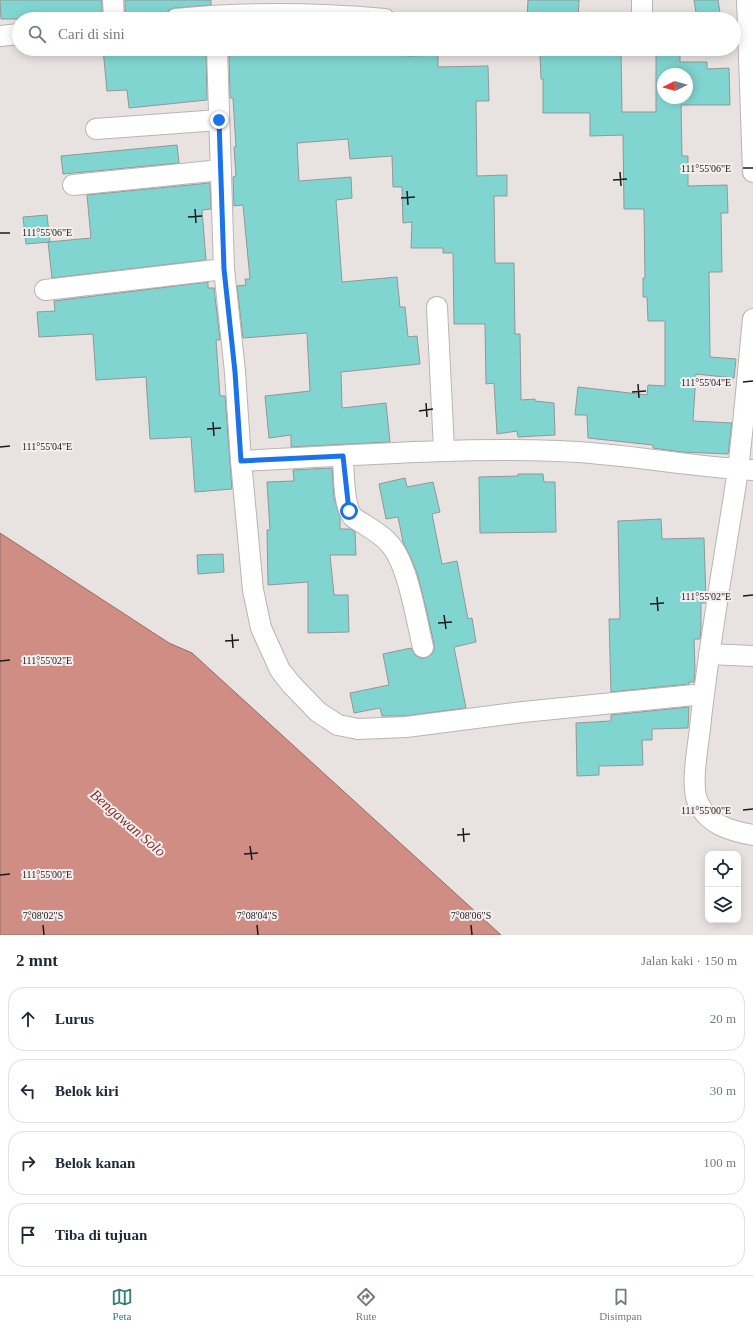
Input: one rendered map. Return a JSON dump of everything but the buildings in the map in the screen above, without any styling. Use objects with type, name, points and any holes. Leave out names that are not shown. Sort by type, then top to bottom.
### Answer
[{"type":"street","points":[[113,0],[114,12]]},
{"type":"street","points":[[642,0],[642,12]]},
{"type":"street","points":[[747,0],[745,48],[753,172]]},
{"type":"street","points":[[215,11],[343,8],[358,12]]},
{"type":"street","points":[[0,36],[12,35]]},
{"type":"street","points":[[216,56],[224,269],[235,372],[252,590],[261,628],[280,670],[291,684],[318,712],[338,725],[358,729],[406,727],[522,712],[704,694]]},
{"type":"street","points":[[96,129],[219,120]]},
{"type":"street","points":[[73,185],[221,170]]},
{"type":"street","points":[[45,290],[224,269]]},
{"type":"street","points":[[437,306],[444,450]]},
{"type":"street","points":[[753,319],[745,470],[709,654],[696,762],[695,788],[697,798],[705,814],[720,826],[730,830],[753,835]]},
{"type":"street","points":[[241,461],[444,450],[558,451],[609,454],[745,470]]},
{"type":"street","points":[[343,456],[347,499],[350,513],[353,517],[387,540],[394,548],[405,573],[423,647]]},
{"type":"street","points":[[709,654],[753,656]]},
{"type":"water","name":"Bengawan Solo","points":[[0,533],[169,643],[192,653],[501,935],[0,935]]},
{"type":"route","points":[[219,120],[224,269],[235,372],[241,461],[343,456],[349,511]]}]
